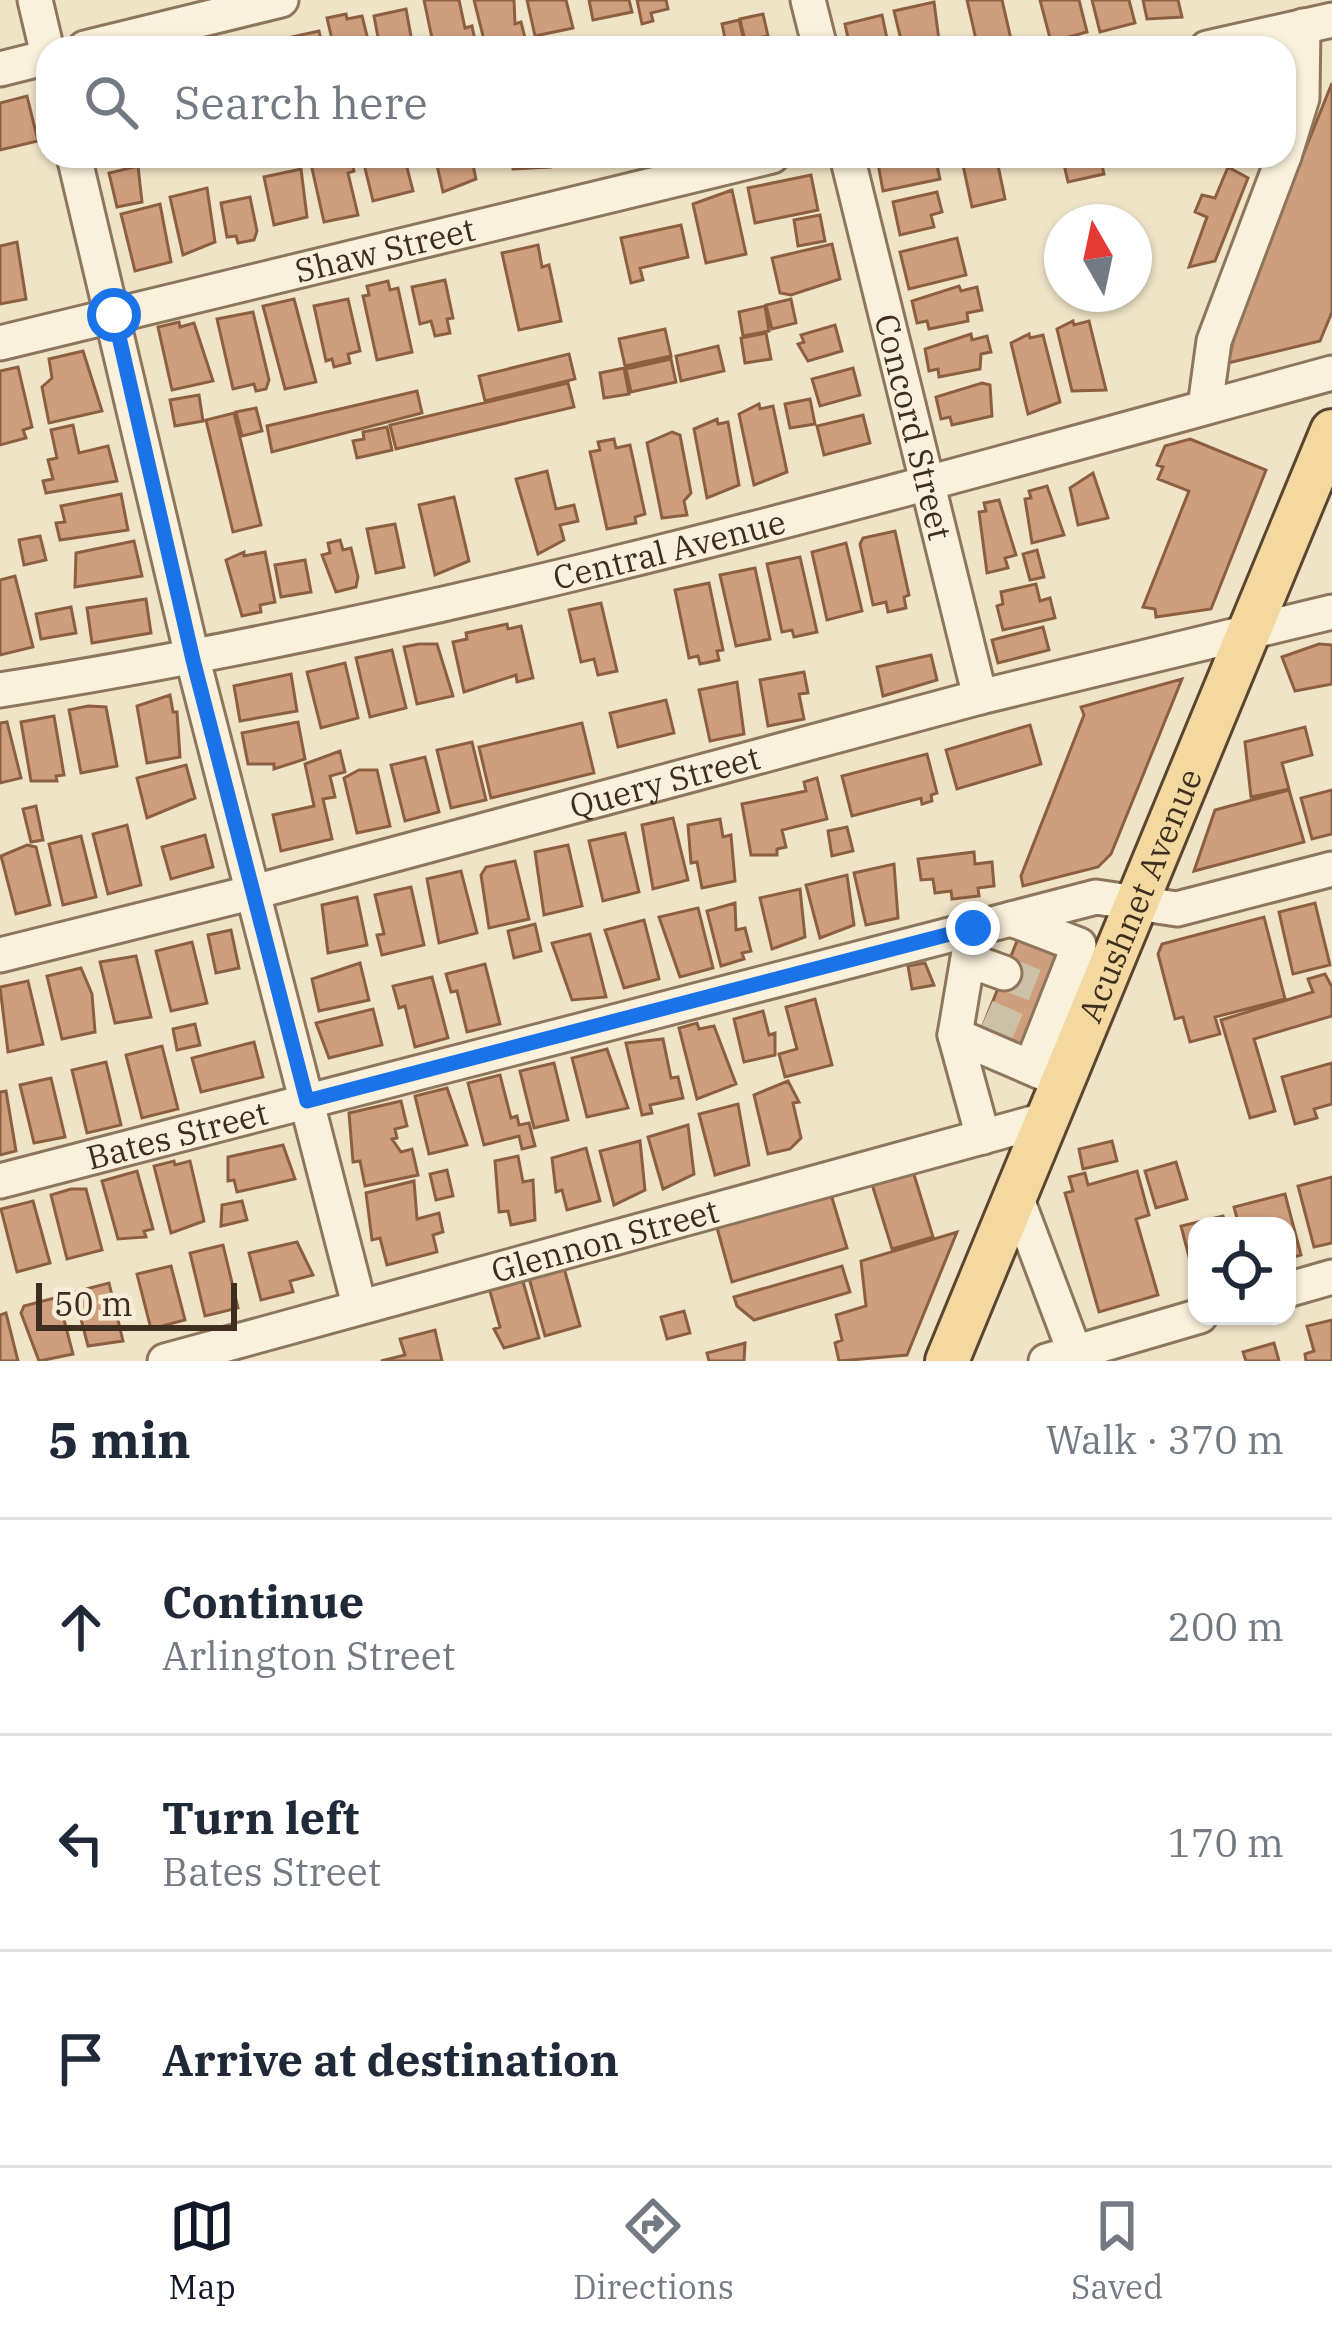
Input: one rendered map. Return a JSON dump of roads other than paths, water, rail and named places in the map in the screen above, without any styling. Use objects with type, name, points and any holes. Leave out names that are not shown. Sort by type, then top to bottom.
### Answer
[{"type":"main road","name":"Acushnet Avenue","points":[[947,1361],[1044,1120],[1040,1055],[1096,952],[1137,902],[1332,431]]},
{"type":"street","points":[[34,0],[43,36]]},
{"type":"street","points":[[134,36],[281,0]]},
{"type":"street","points":[[808,0],[817,36]]},
{"type":"street","points":[[1260,36],[1317,23],[1296,117]]},
{"type":"street","points":[[0,69],[36,59]]},
{"type":"street","points":[[77,168],[193,660],[359,1305]]},
{"type":"street","name":"Shaw Street","points":[[0,343],[722,168]]},
{"type":"street","name":"Concord Street","points":[[850,168],[980,697]]},
{"type":"street","points":[[1204,407],[1214,341],[1279,168]]},
{"type":"street","name":"Central Avenue","points":[[0,691],[193,660],[776,526],[1332,373]]},
{"type":"street","name":"Query Street","points":[[0,955],[254,892],[980,697],[1332,613]]},
{"type":"street","name":"Bates Street","points":[[0,1181],[307,1101],[970,944],[1011,919],[1096,897],[1177,909],[1332,869]]},
{"type":"street","points":[[967,1019],[1040,1055],[1053,992],[1096,952],[1011,919]]},
{"type":"street","points":[[970,944],[1004,974]]},
{"type":"street","points":[[970,944],[967,1019],[983,1137]]},
{"type":"street","name":"Glennon Street","points":[[165,1361],[1044,1120]]},
{"type":"street","points":[[1015,1194],[1067,1358],[1188,1320]]},
{"type":"street","points":[[1296,1287],[1332,1277]]},
{"type":"tunnel","points":[[1004,973],[1045,989]]},
{"type":"tunnel","points":[[986,1016],[1027,1034]]}]
